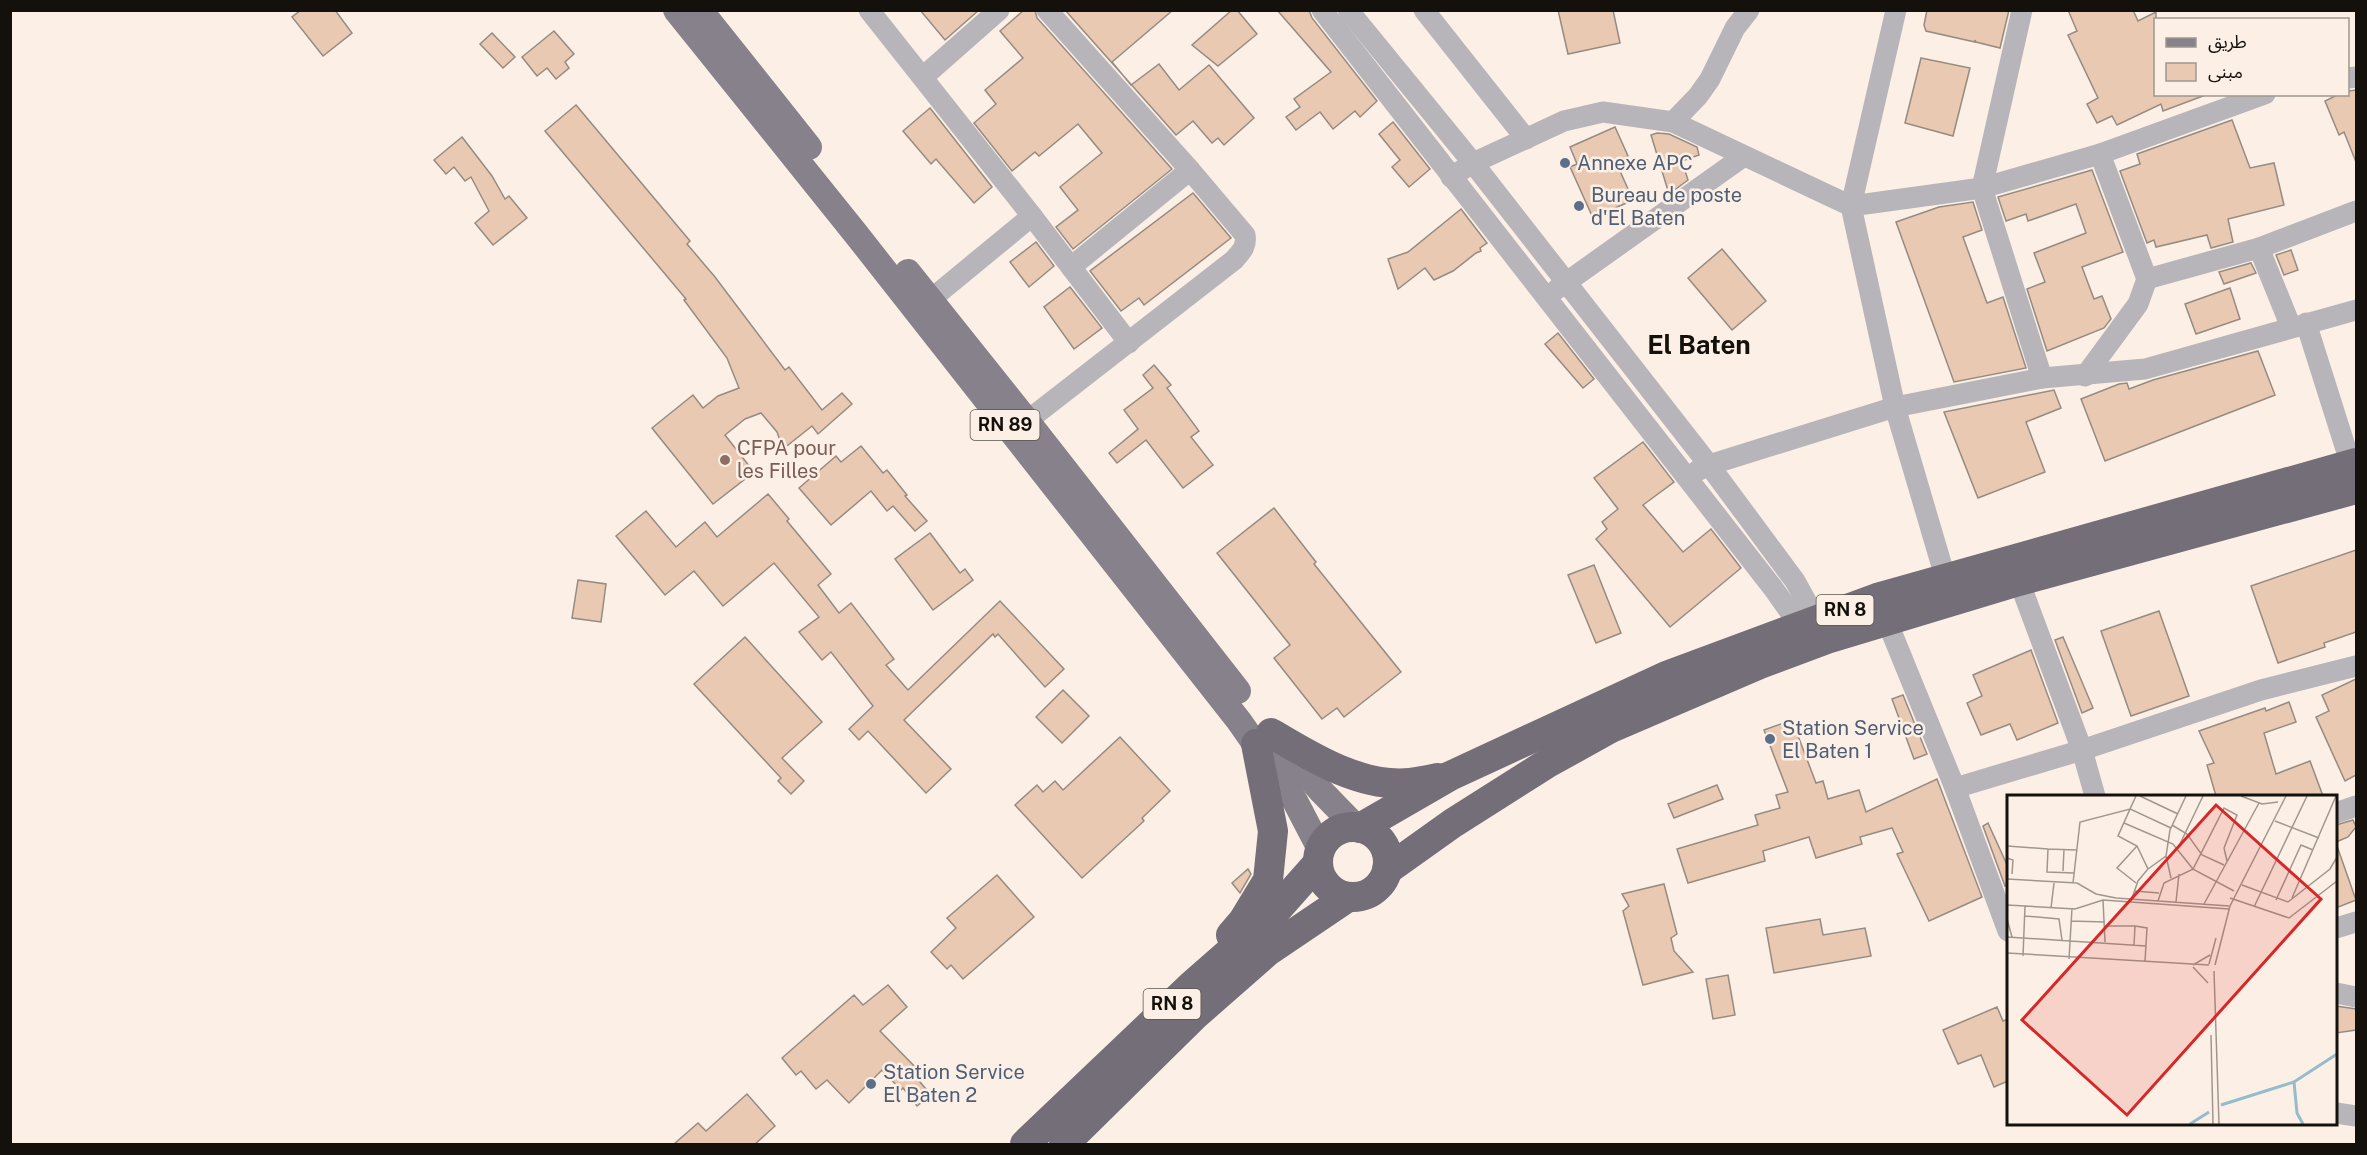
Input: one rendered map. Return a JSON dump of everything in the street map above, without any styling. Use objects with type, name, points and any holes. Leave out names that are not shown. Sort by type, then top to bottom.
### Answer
[{"type":"highway","name":"RN 8","points":[[1358,827],[1450,776],[1666,676],[1813,633],[1882,609],[1946,580],[2355,473]]},
{"type":"highway","name":"RN 8","points":[[1882,609],[2019,581],[2355,473]]},
{"type":"highway","name":"RN 8","points":[[1387,870],[1453,823],[1546,764],[1611,728],[1760,664],[1813,633]]},
{"type":"highway","points":[[1191,986],[1243,921],[1268,880],[1273,831],[1263,739],[1339,770],[1377,780],[1408,783],[1450,776]]},
{"type":"highway","points":[[1358,827],[1371,832],[1385,848],[1387,870],[1382,882],[1373,891],[1361,896],[1348,897],[1333,891],[1327,885],[1319,871],[1319,856],[1326,838],[1336,831],[1358,827]]},
{"type":"highway","name":"RN 8","points":[[1025,1144],[1191,986],[1272,915],[1319,856]]},
{"type":"highway","name":"RN 8","points":[[1064,1144],[1194,1016],[1259,959],[1348,897]]},
{"type":"main road","name":"RN 89","points":[[676,10],[856,234],[954,344],[1263,739],[1295,801],[1319,856]]},
{"type":"main road","points":[[700,10],[930,300],[954,344],[1027,421],[1263,739],[1358,827]]},
{"type":"street","points":[[869,10],[1129,343]]},
{"type":"street","points":[[923,77],[999,10]]},
{"type":"street","points":[[1027,421],[1234,260],[1246,243],[1245,235],[1191,170],[1047,10]]},
{"type":"street","points":[[1322,10],[1685,477],[1813,633]]},
{"type":"street","points":[[1348,10],[1473,163],[1709,465],[1795,582],[1813,633]]},
{"type":"street","points":[[1424,10],[1526,139]]},
{"type":"street","points":[[1673,122],[1698,96],[1710,79],[1735,28],[1749,10]]},
{"type":"street","points":[[1896,10],[1851,206],[1895,407],[1946,580]]},
{"type":"street","points":[[2022,10],[1982,188],[2042,378]]},
{"type":"street","points":[[1451,177],[1473,163],[1564,122],[1602,112],[1673,122],[1851,206],[1982,188],[2100,154],[2260,96]]},
{"type":"street","points":[[2085,375],[2138,304],[2147,279],[2100,154]]},
{"type":"street","points":[[1546,296],[1744,156]]},
{"type":"street","points":[[1071,267],[1191,170]]},
{"type":"street","points":[[2147,279],[2259,248],[2356,211]]},
{"type":"street","points":[[930,300],[1032,216]]},
{"type":"street","points":[[2259,248],[2298,325],[2355,473]]},
{"type":"street","points":[[1685,477],[1709,465],[1895,407],[2042,378],[2145,369],[2356,310]]},
{"type":"street","points":[[2019,581],[2082,750],[2096,795]]},
{"type":"street","points":[[1882,609],[2003,901],[2007,925]]},
{"type":"street","points":[[1955,788],[2082,750],[2261,690],[2356,666]]},
{"type":"street","points":[[2337,813],[2356,807]]},
{"type":"street","points":[[2337,928],[2356,921]]},
{"type":"street","points":[[2337,993],[2356,997]]},
{"type":"street","points":[[2337,1113],[2356,1116]]},
{"type":"building","points":[[301,10],[335,10],[352,33],[323,56],[292,17]]},
{"type":"building","points":[[920,10],[979,10],[945,40]]},
{"type":"building","points":[[1024,10],[1035,10],[1037,18],[1172,169],[1073,249],[1056,227],[1078,210],[1060,187],[1102,153],[1078,124],[1039,156],[1035,152],[1012,171],[974,123],[996,104],[985,90],[1023,58],[1000,31]]},
{"type":"building","points":[[1065,10],[1173,10],[1112,62],[1123,75]]},
{"type":"building","points":[[1232,10],[1237,10],[1257,34],[1218,66],[1192,45]]},
{"type":"building","points":[[1277,10],[1309,10],[1312,18],[1377,101],[1360,117],[1355,111],[1333,129],[1320,112],[1296,130],[1286,117],[1300,107],[1294,99],[1331,72]]},
{"type":"building","points":[[1558,10],[1613,10],[1620,43],[1568,54]]},
{"type":"building","points":[[1927,10],[2009,10],[2000,48],[1975,40],[1975,42],[1926,31],[1924,25]]},
{"type":"building","points":[[2068,10],[2133,10],[2138,21],[2156,12],[2156,18],[2154,18],[2154,96],[2203,96],[2163,111],[2161,104],[2117,125],[2112,116],[2097,123],[2087,104],[2098,98],[2068,35],[2077,31]]},
{"type":"building","points":[[554,31],[574,54],[565,62],[569,68],[556,79],[547,68],[537,76],[522,57]]},
{"type":"building","points":[[492,33],[515,57],[503,68],[480,44]]},
{"type":"building","points":[[1921,58],[1970,68],[1953,136],[1905,123]]},
{"type":"building","points":[[1159,64],[1179,90],[1209,65],[1254,118],[1224,145],[1218,138],[1212,143],[1193,121],[1176,135],[1131,85]]},
{"type":"building","points":[[2356,90],[2356,162],[2344,132],[2339,135],[2325,101],[2335,96],[2349,96],[2349,91]]},
{"type":"building","points":[[576,105],[690,241],[687,244],[715,277],[785,370],[789,367],[822,410],[842,393],[852,404],[818,434],[812,426],[783,449],[777,432],[761,413],[745,419],[725,435],[754,472],[713,504],[652,428],[693,395],[703,408],[718,396],[739,388],[727,358],[684,300],[686,299],[545,131]]},
{"type":"building","points":[[930,108],[992,187],[974,203],[936,159],[931,164],[903,131]]},
{"type":"building","points":[[2232,120],[2250,168],[2274,163],[2284,205],[2228,219],[2233,242],[2211,248],[2207,235],[2156,247],[2154,240],[2147,243],[2120,171],[2140,164],[2137,154]]},
{"type":"building","points":[[1393,122],[1430,169],[1409,187],[1392,167],[1400,160],[1379,134]]},
{"type":"building","points":[[1615,127],[1628,156],[1616,162],[1633,200],[1593,218],[1570,167],[1577,164],[1570,147]]},
{"type":"building","points":[[1669,134],[1697,147],[1699,155],[1682,161],[1688,180],[1669,194],[1651,135]]},
{"type":"building","points":[[462,137],[492,176],[505,199],[509,196],[527,218],[493,245],[475,223],[489,211],[471,177],[465,181],[454,167],[446,174],[434,160]]},
{"type":"building","points":[[2092,170],[2123,252],[2082,267],[2094,299],[2102,296],[2111,319],[2104,328],[2047,351],[2027,289],[2045,282],[2034,253],[2086,233],[2076,204],[2028,221],[2026,214],[2006,221],[1998,197]]},
{"type":"building","points":[[1193,193],[1231,238],[1144,305],[1139,298],[1121,311],[1090,271]]},
{"type":"building","points":[[1973,202],[1982,230],[1963,237],[1987,303],[2003,297],[2026,368],[1954,382],[1896,222],[1939,207]]},
{"type":"building","points":[[1461,209],[1487,243],[1480,248],[1481,251],[1453,271],[1434,280],[1425,268],[1398,289],[1388,259],[1408,252]]},
{"type":"building","points":[[1036,242],[1054,266],[1029,287],[1010,262]]},
{"type":"building","points":[[1722,249],[1766,301],[1732,330],[1688,278]]},
{"type":"building","points":[[2291,250],[2298,270],[2284,275],[2276,255]]},
{"type":"building","points":[[2251,263],[2256,273],[2224,284],[2219,272]]},
{"type":"building","points":[[1070,287],[1102,328],[1074,349],[1044,307]]},
{"type":"building","points":[[2230,288],[2240,319],[2196,334],[2185,304]]},
{"type":"building","points":[[1558,333],[1594,379],[1583,388],[1545,344]]},
{"type":"building","points":[[2258,351],[2275,395],[2105,461],[2081,399],[2119,384],[2127,383],[2129,389],[2153,380]]},
{"type":"building","points":[[1154,365],[1171,385],[1167,388],[1199,431],[1191,437],[1213,465],[1183,488],[1146,440],[1117,463],[1109,453],[1138,429],[1124,410],[1153,388],[1143,375]]},
{"type":"building","points":[[2054,390],[2061,408],[2026,422],[2045,472],[1978,498],[1944,412]]},
{"type":"building","points":[[1643,442],[1674,482],[1643,505],[1683,552],[1711,529],[1741,568],[1670,627],[1596,539],[1607,529],[1602,522],[1618,509],[1594,478]]},
{"type":"building","points":[[861,446],[883,473],[887,470],[907,495],[905,496],[927,521],[915,531],[893,506],[887,511],[871,491],[831,525],[799,488],[836,456],[841,462]]},
{"type":"building","points":[[768,494],[831,574],[818,585],[839,613],[851,603],[894,659],[886,665],[908,690],[1000,601],[1064,669],[1045,687],[998,634],[995,637],[993,634],[904,720],[951,769],[926,793],[868,731],[859,740],[849,729],[873,706],[831,652],[822,660],[799,632],[819,617],[774,563],[723,606],[694,571],[665,595],[616,536],[646,511],[676,547],[705,522],[717,537]]},
{"type":"building","points":[[1274,508],[1316,562],[1314,564],[1401,672],[1344,717],[1337,708],[1322,719],[1274,658],[1290,645],[1217,553]]},
{"type":"building","points":[[930,533],[960,573],[965,569],[973,580],[933,610],[895,559]]},
{"type":"building","points":[[2356,550],[2356,632],[2324,643],[2325,647],[2278,663],[2251,586]]},
{"type":"building","points":[[1594,565],[1621,633],[1596,643],[1568,575]]},
{"type":"building","points":[[578,580],[606,584],[601,622],[572,618]]},
{"type":"building","points":[[2159,611],[2189,696],[2131,716],[2101,631]]},
{"type":"building","points":[[745,637],[822,722],[782,758],[804,781],[791,794],[778,781],[781,778],[694,684]]},
{"type":"building","points":[[2063,637],[2093,708],[2082,713],[2055,640]]},
{"type":"building","points":[[2031,650],[2058,723],[2017,740],[2010,724],[1981,735],[1967,703],[1982,696],[1973,675]]},
{"type":"building","points":[[2356,679],[2356,775],[2345,781],[2316,717],[2329,711],[2322,695]]},
{"type":"building","points":[[1063,690],[1089,716],[1062,743],[1036,717]]},
{"type":"building","points":[[1903,695],[1927,754],[1914,759],[1892,699]]},
{"type":"building","points":[[2289,702],[2296,722],[2264,733],[2276,774],[2310,761],[2323,795],[2216,795],[2207,765],[2214,763],[2199,731],[2265,708],[2266,711]]},
{"type":"building","points":[[1792,720],[1816,783],[1823,781],[1828,799],[1859,790],[1866,812],[1937,779],[1982,897],[1929,921],[1897,854],[1903,852],[1892,828],[1860,837],[1862,844],[1816,858],[1809,837],[1763,851],[1765,861],[1688,883],[1677,849],[1758,825],[1755,815],[1780,808],[1776,795],[1788,792],[1764,730]]},
{"type":"building","points":[[1120,737],[1170,791],[1142,818],[1144,821],[1082,878],[1015,805],[1037,785],[1043,792],[1055,781],[1063,790]]},
{"type":"building","points":[[1717,785],[1723,799],[1674,818],[1668,804]]},
{"type":"building","points":[[2353,820],[2356,827],[2348,837],[2337,842],[2337,825]]},
{"type":"building","points":[[1988,823],[2007,865],[2007,885],[2005,886],[1983,826]]},
{"type":"building","points":[[2337,846],[2356,900],[2337,908]]},
{"type":"building","points":[[1248,869],[1251,874],[1240,893],[1232,883]]},
{"type":"building","points":[[997,875],[1034,917],[963,979],[951,965],[947,969],[931,952],[956,928],[947,918]]},
{"type":"building","points":[[1664,884],[1677,934],[1671,938],[1674,951],[1693,972],[1643,985],[1623,911],[1629,906],[1622,894]]},
{"type":"building","points":[[1820,919],[1823,935],[1865,928],[1871,956],[1774,973],[1766,928]]},
{"type":"building","points":[[1728,975],[1735,1015],[1713,1019],[1706,979]]},
{"type":"building","points":[[888,985],[907,1007],[880,1031],[920,1072],[915,1076],[931,1095],[917,1106],[903,1088],[901,1090],[882,1070],[849,1103],[827,1080],[816,1089],[801,1071],[796,1075],[782,1058],[854,995],[863,1005]]},
{"type":"building","points":[[2337,1006],[2356,1009],[2356,1030],[2337,1033]]},
{"type":"building","points":[[1997,1007],[2003,1021],[2007,1019],[2007,1081],[1994,1087],[1981,1055],[1958,1064],[1943,1030]]},
{"type":"building","points":[[747,1094],[775,1126],[755,1144],[674,1144],[698,1123],[706,1131]]},
{"type":"place","name":"Annexe APC","points":[[1565,163]]},
{"type":"place","name":"Bureau de poste d'El Baten","points":[[1579,206]]},
{"type":"place","name":"CFPA pour les Filles","points":[[725,460]]},
{"type":"place","name":"Station Service El Baten 1","points":[[1770,739]]},
{"type":"place","name":"Station Service El Baten 2","points":[[871,1084]]},
{"type":"district","name":"El Baten","points":[[1699,345]]}]
